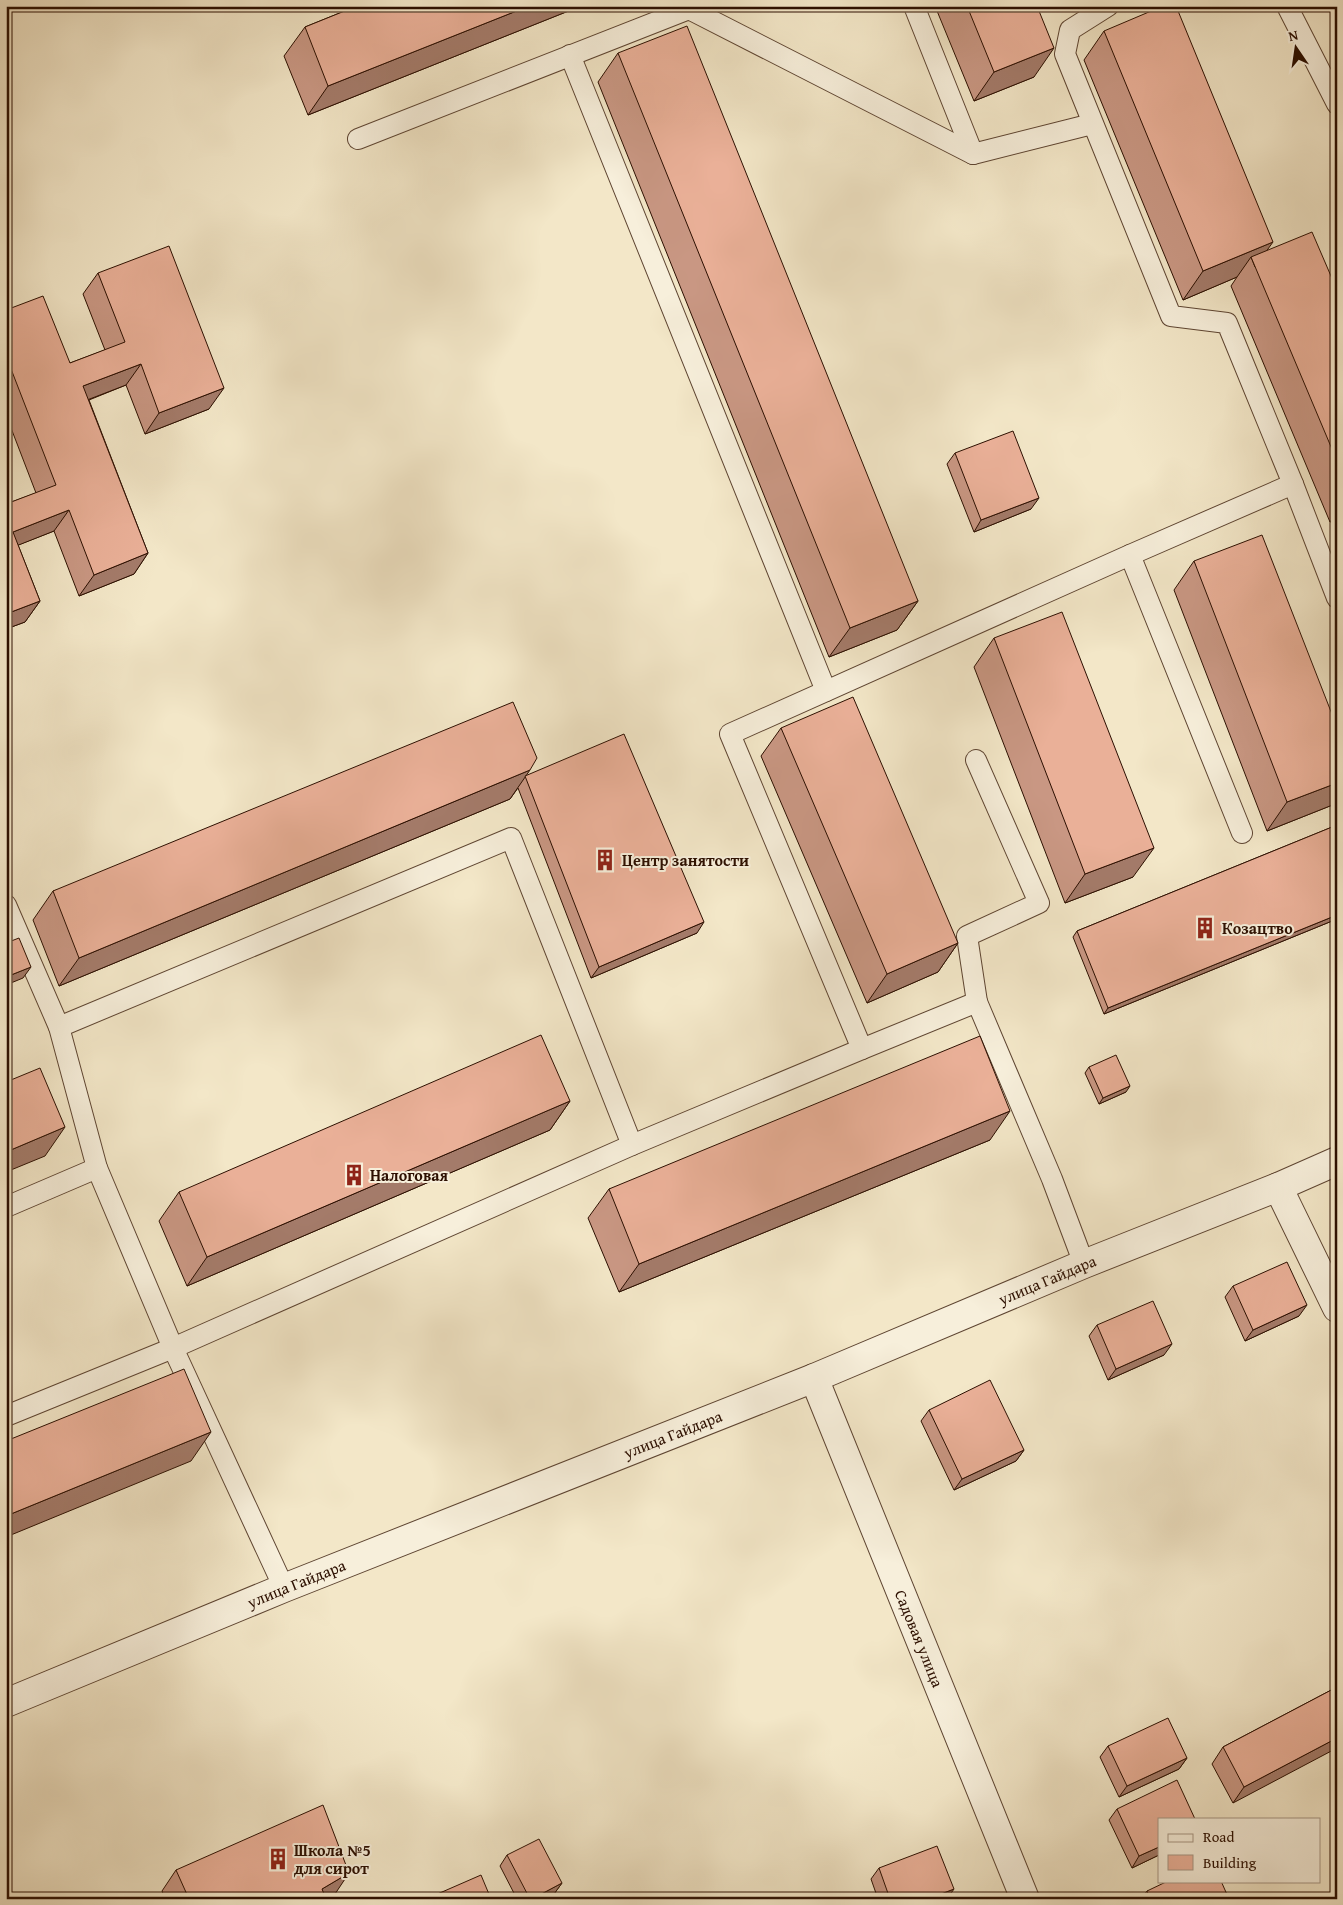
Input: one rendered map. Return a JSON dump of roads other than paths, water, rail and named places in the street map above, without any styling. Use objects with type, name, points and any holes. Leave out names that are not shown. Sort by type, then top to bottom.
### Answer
[{"type":"street","name":"улица Гайдара","points":[[6,1703],[284,1588],[814,1378],[1084,1264],[1278,1187],[1337,1161]]},
{"type":"street","points":[[1278,1187],[1337,1308]]},
{"type":"street","name":"Садовая улица","points":[[814,1378],[1025,1899]]},
{"type":"lane","points":[[914,6],[973,154]]},
{"type":"lane","points":[[1108,6],[1070,30],[1064,54],[1171,316],[1228,323],[1337,598]]},
{"type":"lane","points":[[1287,6],[1337,104]]},
{"type":"lane","points":[[358,139],[689,9],[973,154],[1092,124]]},
{"type":"lane","points":[[570,55],[826,691]]},
{"type":"lane","points":[[862,1049],[730,734],[1130,554],[1293,484]]},
{"type":"lane","points":[[1130,554],[1242,833]]},
{"type":"lane","points":[[976,760],[1038,903],[966,936],[977,1002],[1052,1179],[1084,1264]]},
{"type":"lane","points":[[59,1027],[511,838],[632,1145]]},
{"type":"lane","points":[[6,905],[59,1027],[97,1168],[172,1348],[284,1588]]},
{"type":"lane","points":[[6,1416],[172,1348],[632,1145],[977,1002]]},
{"type":"lane","points":[[6,1206],[97,1168]]},
{"type":"place","name":"Центр занятости","points":[[605,860]]},
{"type":"place","name":"Козацтво","points":[[1205,928]]},
{"type":"place","name":"Налоговая","points":[[354,1175]]},
{"type":"place","name":"Школа №5 для сирот","points":[[278,1859]]}]
